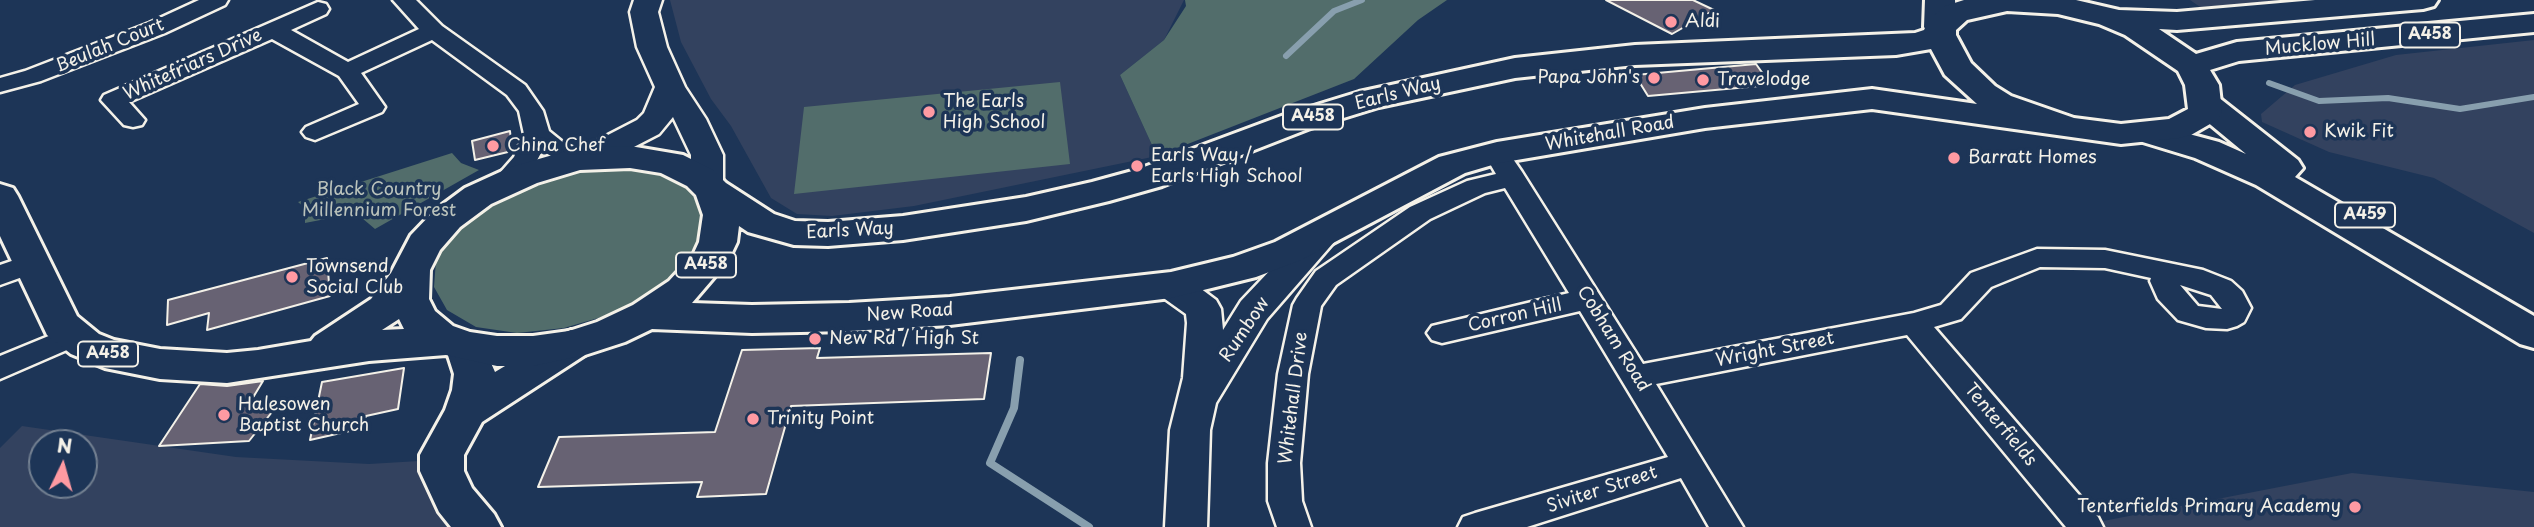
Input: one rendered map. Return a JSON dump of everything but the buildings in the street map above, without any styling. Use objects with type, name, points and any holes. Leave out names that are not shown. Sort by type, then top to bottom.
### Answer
[{"type":"main road","name":"Mucklow Hill","points":[[2109,17],[2177,21],[2423,0]]},
{"type":"main road","name":"A458","points":[[2191,65],[2136,28],[2109,17],[2031,1],[1973,7],[1940,20],[1957,68],[1983,93],[2018,111],[2073,128],[2121,134],[2148,133],[2179,128],[2205,113],[2206,104]]},
{"type":"main road","name":"Earls Way","points":[[710,188],[761,223],[794,233],[828,234],[915,226],[1026,209],[1096,193],[1149,178],[1296,122],[1371,99],[1515,68],[1635,55],[1896,45],[1920,42],[1940,20]]},
{"type":"main road","name":"Mucklow Hill","points":[[2191,65],[2237,52],[2534,23]]},
{"type":"main road","points":[[2191,65],[2202,85],[2206,104]]},
{"type":"main road","name":"Whitehall Road","points":[[1171,285],[1242,268],[1324,234],[1441,170],[1505,166],[1682,121],[1847,100],[1891,101],[2073,128]]},
{"type":"main road","name":"A459","points":[[2206,104],[2274,161],[2534,313]]},
{"type":"main road","name":"A459","points":[[2148,133],[2207,150],[2269,177],[2534,334]]},
{"type":"main road","name":"A458","points":[[0,195],[16,269],[61,325],[96,350],[186,367],[237,367],[305,358],[369,346],[456,343],[485,350],[520,352],[571,345],[611,332],[647,315],[683,290],[702,271],[714,252],[721,233],[722,215],[710,188],[681,167],[657,160],[616,157],[581,159],[505,183],[470,202],[441,225],[419,250],[409,277],[385,309],[348,336],[305,358]]},
{"type":"main road","points":[[409,277],[408,292],[415,313],[431,331],[456,343],[475,374],[466,411],[442,455],[442,471],[455,499],[478,527]]},
{"type":"main road","name":"New Road","points":[[647,315],[752,319],[912,313],[1171,285]]},
{"type":"main road","points":[[466,411],[571,345]]},
{"type":"street","name":"Beulah Court","points":[[0,85],[33,76],[157,28],[217,0]]},
{"type":"street","points":[[404,0],[434,31],[516,90],[531,111],[537,134],[556,149],[581,159],[648,127],[658,117],[670,87]]},
{"type":"street","points":[[648,0],[644,12],[652,47],[670,87],[690,118],[707,155],[710,188]]},
{"type":"street","name":"Whitefriars Drive","points":[[133,120],[106,93],[273,30],[318,9]]},
{"type":"street","name":"Whitefriars Drive","points":[[273,30],[347,71],[373,107],[314,132]]},
{"type":"street","points":[[347,71],[434,31]]},
{"type":"street","points":[[505,183],[525,160],[537,134]]},
{"type":"street","name":"Cobham Road","points":[[1505,166],[1726,527]]},
{"type":"street","name":"Whitehall Drive","points":[[1294,527],[1285,501],[1284,463],[1293,374],[1307,304],[1326,278],[1420,213],[1476,187],[1505,166]]},
{"type":"street","name":"Rumbow","points":[[1199,399],[1254,310],[1324,234]]},
{"type":"street","name":"Wright Street","points":[[1636,377],[1914,323],[1951,312],[1981,280],[2037,258],[2105,259],[2171,274]]},
{"type":"street","name":"Rumbow","points":[[1171,285],[1203,309],[1204,343],[1199,399],[1190,430],[1186,527]]},
{"type":"street","name":"Corron Hill","points":[[1442,333],[1588,299]]},
{"type":"street","name":"Tenterfields","points":[[1914,323],[2086,527]]},
{"type":"street","points":[[0,368],[74,336]]},
{"type":"street","name":"Siviter Street","points":[[1475,527],[1689,463]]},
{"type":"shaded area","name":"The Earls High School","points":[[670,0],[1184,0],[1164,40],[1120,75],[1157,156],[914,206],[832,216],[797,214],[771,198],[731,126],[711,99],[681,42]]},
{"type":"shaded area","points":[[2190,0],[2311,0],[2203,9]]},
{"type":"shaded area","points":[[2534,40],[2534,233],[2434,178],[2329,152],[2262,122],[2261,114],[2295,85],[2396,55]]},
{"type":"shaded area","points":[[22,426],[43,429],[28,429],[28,499],[98,499],[98,437],[236,457],[369,464],[419,461],[467,527],[0,527],[0,448]]},
{"type":"shaded area","name":"Tenterfields Primary Academy","points":[[2352,473],[2534,492],[2534,527],[2103,527],[2098,522]]},
{"type":"green space","points":[[1185,0],[1447,0],[1418,20],[1354,79],[1157,156],[1120,75],[1164,40],[1186,6]]},
{"type":"green space","points":[[1060,82],[1070,164],[794,194],[804,107]]},
{"type":"green space","name":"Black Country Millennium Forest","points":[[452,153],[461,163],[479,170],[375,229],[356,213],[305,223],[305,208],[298,202]]},
{"type":"green space","points":[[601,166],[638,168],[669,176],[691,192],[702,213],[699,239],[682,266],[653,292],[612,314],[564,328],[517,333],[476,327],[447,310],[434,287],[436,260],[453,232],[482,207],[560,173]]},
{"type":"waterway","points":[[1286,56],[1334,11],[1362,0]]},
{"type":"waterway","points":[[2269,83],[2319,101],[2388,98],[2460,109],[2534,97]]},
{"type":"waterway","points":[[1020,360],[1014,408],[990,463],[1089,527]]},
{"type":"place","name":"Aldi","points":[[1671,22]]},
{"type":"place","name":"Papa John's","points":[[1654,78]]},
{"type":"place","name":"Travelodge","points":[[1703,80]]},
{"type":"place","name":"The Earls High School","points":[[929,112]]},
{"type":"place","name":"Kwik Fit","points":[[2310,132]]},
{"type":"place","name":"China Chef","points":[[493,146]]},
{"type":"place","name":"Barratt Homes","points":[[1954,158]]},
{"type":"place","name":"Earls Way / Earls High School","points":[[1137,166]]},
{"type":"place","name":"Townsend Social Club","points":[[292,277]]},
{"type":"place","name":"New Rd / High St","points":[[815,339]]},
{"type":"place","name":"Halesowen Baptist Church","points":[[224,415]]},
{"type":"place","name":"Trinity Point","points":[[753,419]]},
{"type":"place","name":"Tenterfields Primary Academy","points":[[2355,507]]}]
